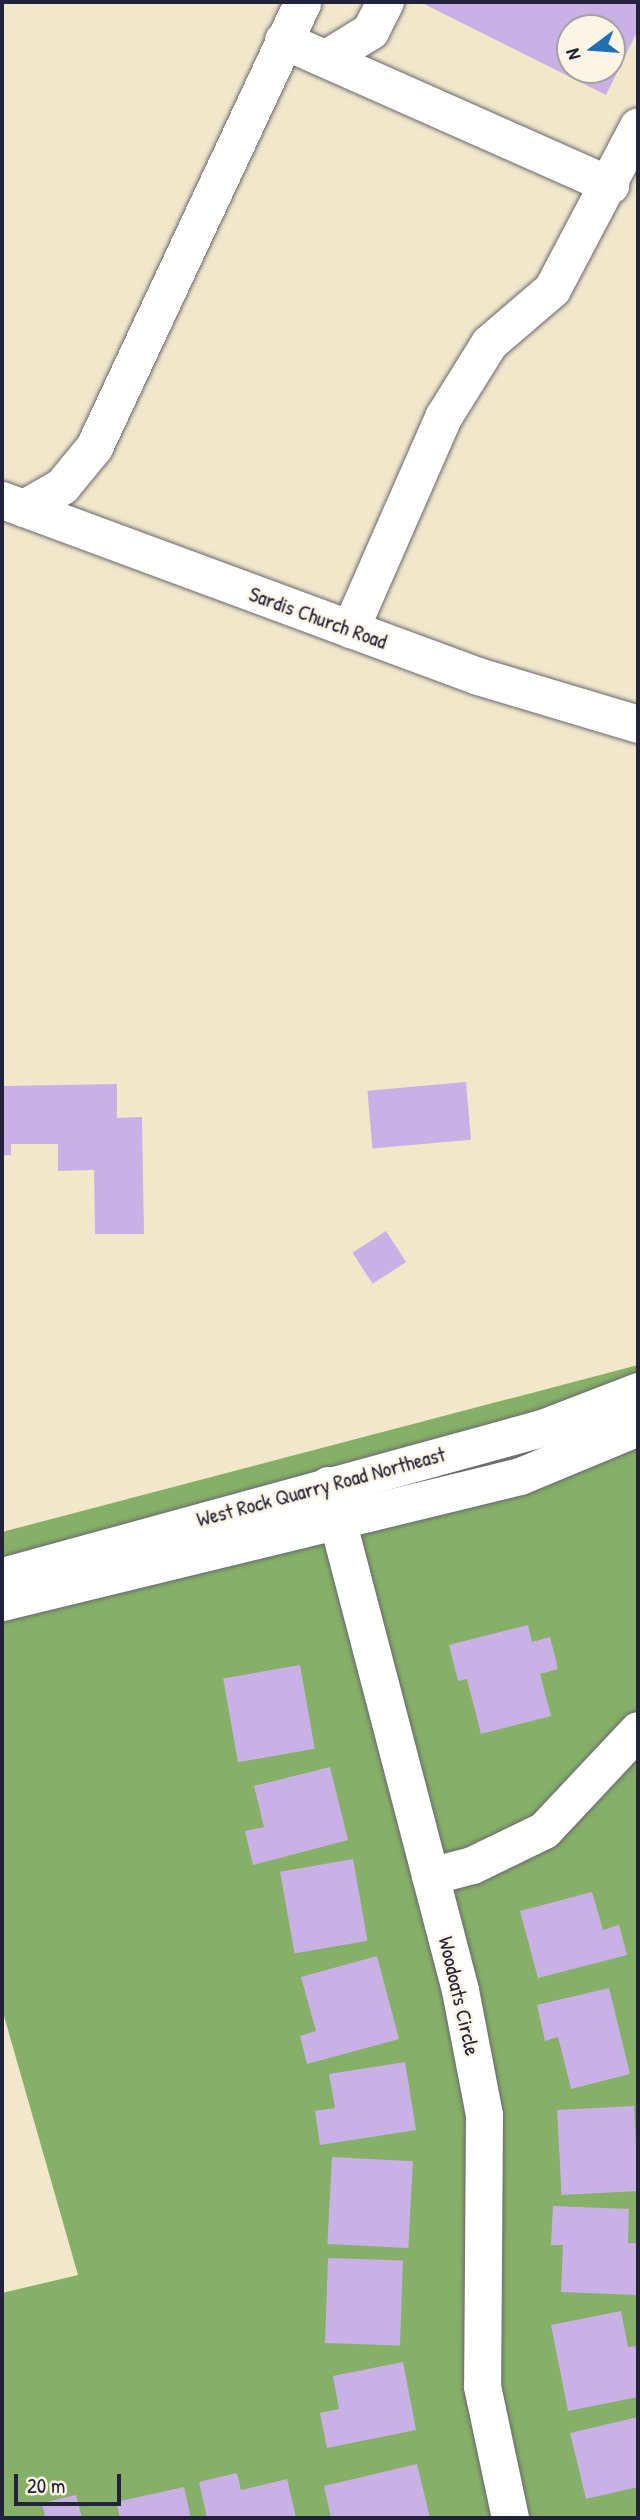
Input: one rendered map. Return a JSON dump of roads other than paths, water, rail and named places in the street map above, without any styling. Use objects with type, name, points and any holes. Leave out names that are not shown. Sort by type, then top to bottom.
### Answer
[{"type":"street","points":[[13,504],[62,486],[93,447],[302,2]]},
{"type":"street","points":[[326,58],[370,32],[384,2]]},
{"type":"street","points":[[283,40],[610,185]]},
{"type":"street","points":[[349,629],[443,417],[489,343],[552,289],[610,185],[638,126]]},
{"type":"street","name":"Sardis Church Road","points":[[13,504],[349,629],[638,724]]},
{"type":"street","name":"West Rock Quarry Road Northeast","points":[[2,1576],[570,1420],[638,1391]]},
{"type":"street","name":"West Rock Quarry Road Northeast","points":[[2,1602],[338,1524],[520,1476],[638,1427]]},
{"type":"street","name":"Woodoats Circle","points":[[328,1485],[430,1875],[484,2115],[482,2386],[510,2518]]},
{"type":"street","points":[[430,1875],[472,1865],[544,1830],[638,1730]]}]
